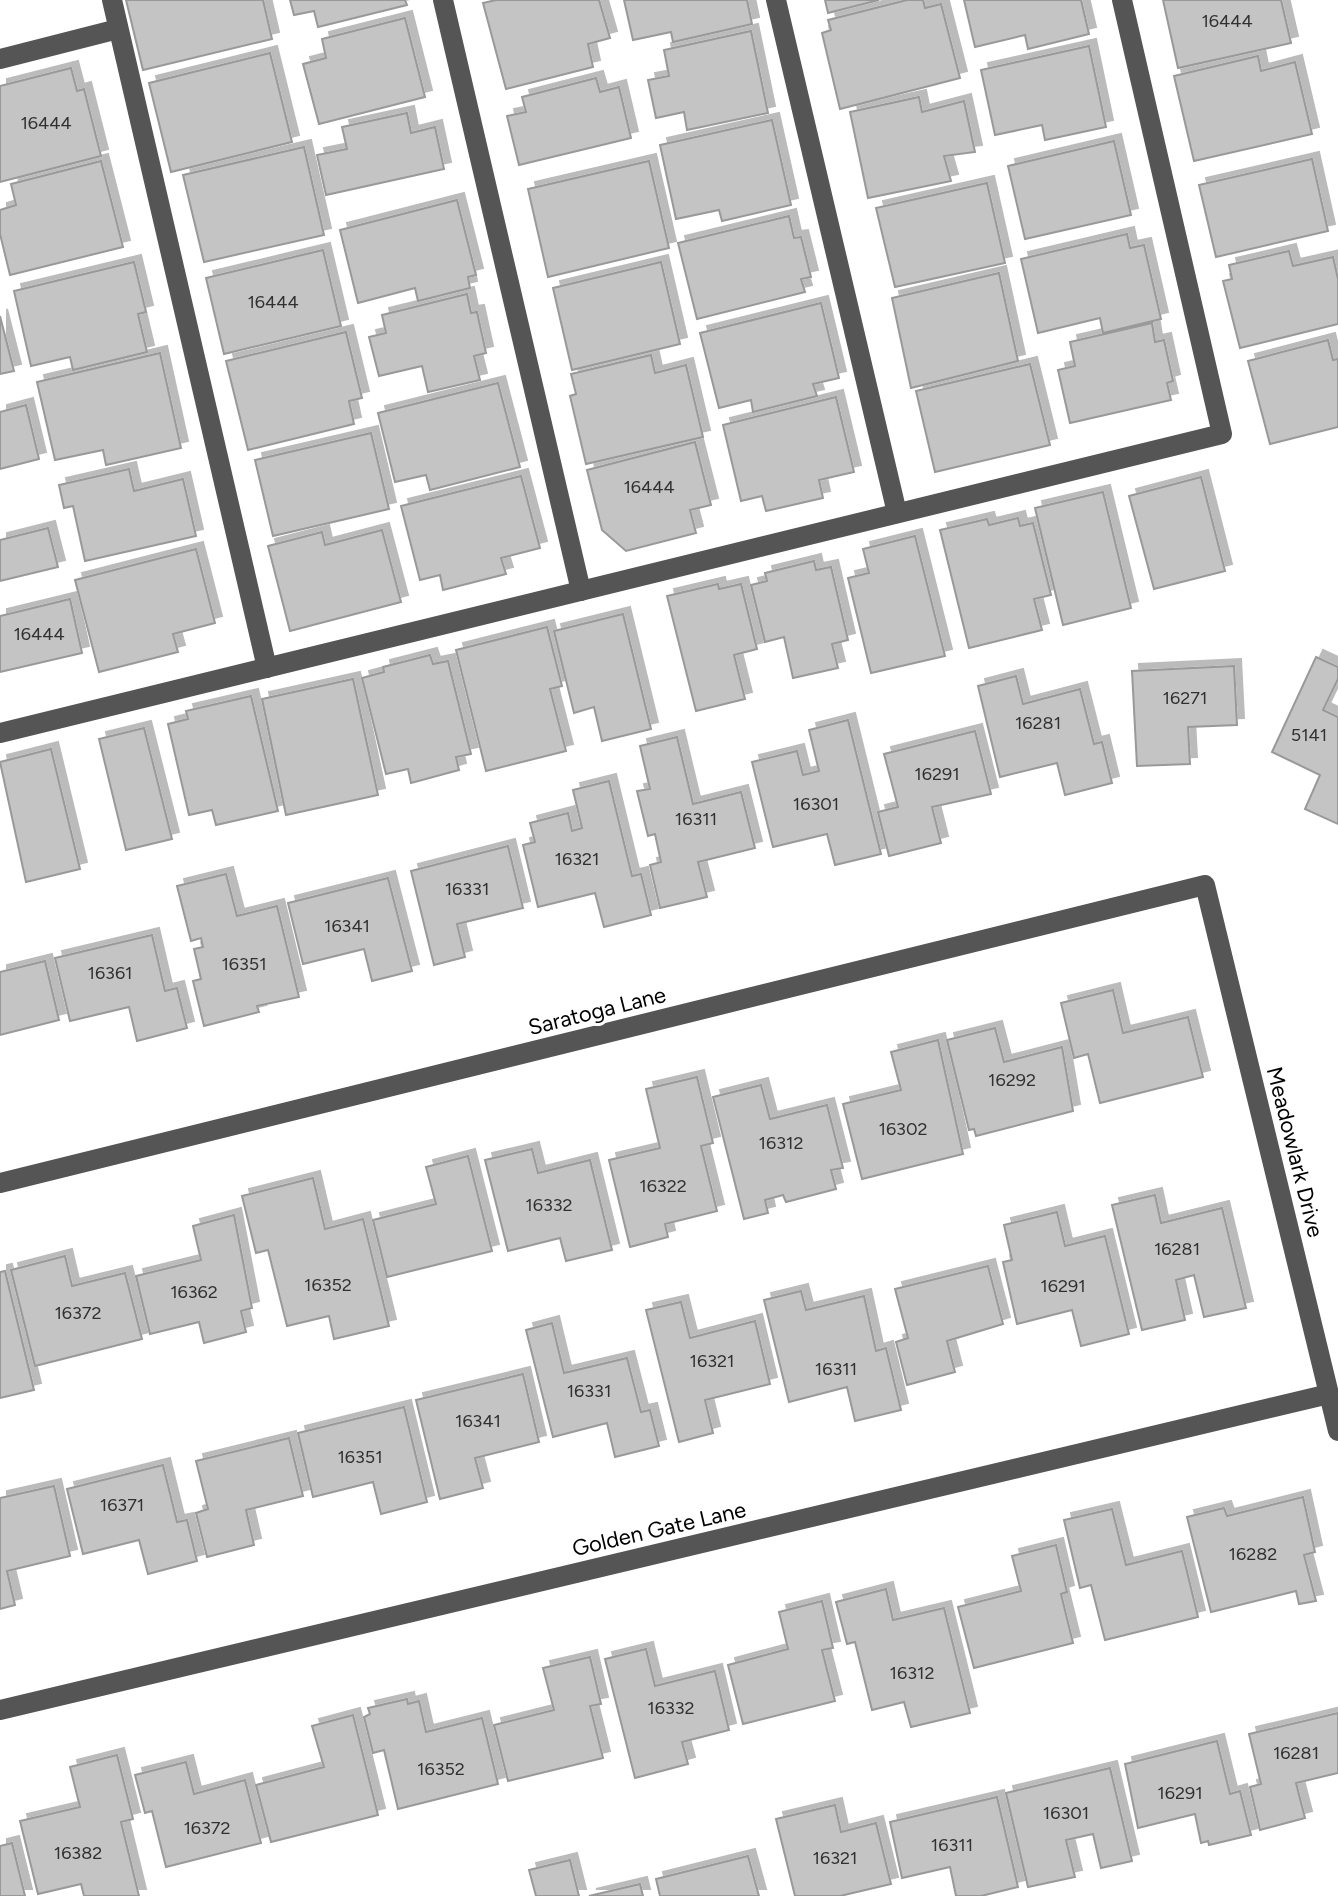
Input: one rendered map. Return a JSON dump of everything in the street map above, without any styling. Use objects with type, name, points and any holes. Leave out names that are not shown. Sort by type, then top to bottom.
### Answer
[{"type":"street","points":[[112,0],[267,668]]},
{"type":"street","points":[[443,0],[581,591]]},
{"type":"street","points":[[776,0],[897,513]]},
{"type":"street","points":[[0,733],[1222,434],[1122,0]]},
{"type":"street","points":[[0,59],[118,29]]},
{"type":"street","name":"Saratoga Lane","points":[[0,1183],[1205,885]]},
{"type":"street","name":"Meadowlark Drive","points":[[1205,885],[1338,1431]]},
{"type":"street","name":"Golden Gate Lane","points":[[0,1710],[1329,1394]]},
{"type":"building","points":[[126,0],[263,0],[272,39],[143,70]]},
{"type":"building","points":[[290,0],[405,0],[407,5],[318,27],[314,11],[294,15]]},
{"type":"building","points":[[496,0],[599,0],[610,38],[588,44],[593,67],[506,89],[483,3]]},
{"type":"building","points":[[624,0],[747,0],[752,24],[673,42],[671,32],[633,40]]},
{"type":"building","points":[[825,0],[879,0],[828,13]]},
{"type":"building","points":[[907,0],[923,0],[925,8],[941,4],[960,78],[840,109],[822,33],[831,30],[828,20]]},
{"type":"building","points":[[964,0],[1081,0],[1089,34],[1028,49],[1025,35],[975,47]]},
{"type":"building","points":[[1163,0],[1281,0],[1291,43],[1178,68]]},
{"type":"building","points":[[405,18],[425,97],[319,124],[303,64],[326,58],[322,39]]},
{"type":"building","points":[[751,31],[768,113],[687,130],[684,112],[656,118],[648,80],[669,76],[664,50]]},
{"type":"building","points":[[1089,46],[1106,127],[1045,140],[1042,125],[995,135],[981,70]]},
{"type":"building","points":[[270,53],[292,142],[171,172],[149,83]]},
{"type":"building","points":[[1258,56],[1261,71],[1295,62],[1312,134],[1194,161],[1174,76]]},
{"type":"building","points":[[71,68],[77,91],[84,89],[101,156],[0,182],[0,86]]},
{"type":"building","points":[[596,78],[600,92],[619,87],[631,138],[519,165],[507,116],[526,112],[522,97]]},
{"type":"building","points":[[919,97],[922,112],[964,101],[975,152],[944,156],[951,181],[868,198],[850,112]]},
{"type":"building","points":[[407,113],[411,133],[435,127],[444,169],[326,195],[317,155],[347,149],[342,127]]},
{"type":"building","points":[[772,120],[791,205],[722,221],[719,210],[676,219],[660,145]]},
{"type":"building","points":[[1114,141],[1131,215],[1025,239],[1008,166]]},
{"type":"building","points":[[304,147],[324,235],[204,262],[183,175]]},
{"type":"building","points":[[1312,159],[1328,231],[1216,257],[1199,185]]},
{"type":"building","points":[[101,161],[123,247],[10,275],[0,234],[0,210],[16,205],[11,184]]},
{"type":"building","points":[[649,161],[669,248],[548,277],[528,189]]},
{"type":"building","points":[[987,183],[1005,263],[895,287],[876,208]]},
{"type":"building","points":[[457,200],[476,275],[468,277],[470,288],[418,301],[415,288],[358,303],[340,230]]},
{"type":"building","points":[[789,216],[794,238],[801,237],[811,277],[801,279],[805,292],[697,319],[678,243]]},
{"type":"building","points":[[1127,234],[1130,248],[1144,245],[1161,319],[1103,333],[1100,318],[1038,333],[1021,259]]},
{"type":"building","points":[[323,250],[341,326],[224,354],[206,278]]},
{"type":"building","points":[[1289,251],[1293,266],[1333,257],[1338,279],[1338,324],[1240,348],[1223,281],[1232,279],[1229,265]]},
{"type":"building","points":[[134,262],[146,312],[138,314],[147,352],[73,370],[70,357],[31,366],[14,291]]},
{"type":"building","points":[[661,262],[680,344],[572,370],[553,288]]},
{"type":"building","points":[[999,273],[1018,361],[911,388],[892,298]]},
{"type":"building","points":[[467,294],[471,313],[477,312],[486,353],[474,356],[480,380],[428,392],[422,366],[379,376],[369,337],[386,333],[382,315]]},
{"type":"building","points":[[821,303],[839,378],[813,384],[817,396],[753,412],[751,400],[719,408],[700,333]]},
{"type":"building","points":[[0,316],[14,371],[0,374]]},
{"type":"building","points":[[1152,323],[1155,342],[1164,340],[1173,381],[1167,383],[1171,400],[1070,423],[1058,370],[1075,366],[1070,342]]},
{"type":"building","points":[[346,332],[362,398],[349,401],[354,424],[248,450],[226,361]]},
{"type":"building","points":[[1328,340],[1333,360],[1338,359],[1338,427],[1270,444],[1248,361]]},
{"type":"building","points":[[160,353],[181,448],[106,465],[103,450],[55,460],[37,382]]},
{"type":"building","points":[[651,355],[655,373],[686,365],[703,437],[586,464],[570,396],[576,394],[571,374]]},
{"type":"building","points":[[1030,364],[1050,445],[935,472],[916,391]]},
{"type":"building","points":[[498,383],[520,467],[430,490],[426,475],[395,482],[378,413]]},
{"type":"building","points":[[836,397],[854,472],[819,480],[823,498],[766,511],[762,496],[741,501],[723,425]]},
{"type":"building","points":[[26,405],[39,459],[0,469],[0,412]]},
{"type":"building","points":[[371,433],[389,509],[273,536],[255,460]]},
{"type":"building","points":[[695,442],[711,505],[690,510],[696,533],[626,551],[602,530],[587,470]]},
{"type":"building","points":[[129,469],[134,491],[183,479],[196,536],[85,561],[73,506],[64,508],[59,485]]},
{"type":"building","points":[[521,476],[540,548],[501,558],[506,574],[443,590],[440,575],[420,580],[401,506]]},
{"type":"building","points":[[1201,477],[1225,571],[1154,589],[1129,496]]},
{"type":"building","points":[[1103,492],[1131,608],[1063,625],[1035,508]]},
{"type":"building","points":[[1018,518],[1020,526],[1033,523],[1051,595],[1034,599],[1042,630],[969,648],[940,530],[987,519],[989,525]]},
{"type":"building","points":[[48,528],[58,567],[0,581],[0,540]]},
{"type":"building","points":[[382,530],[401,602],[290,631],[268,546],[322,532],[325,545]]},
{"type":"building","points":[[915,536],[945,656],[871,673],[848,578],[869,573],[863,549]]},
{"type":"building","points":[[196,549],[215,623],[173,634],[178,652],[99,672],[75,580]]},
{"type":"building","points":[[814,561],[816,570],[831,567],[848,640],[832,644],[838,668],[793,678],[784,637],[765,642],[751,585],[767,581],[765,573]]},
{"type":"building","points":[[718,584],[719,589],[741,584],[757,649],[734,655],[745,699],[696,711],[667,596]]},
{"type":"building","points":[[70,599],[82,653],[0,672],[0,616]]},
{"type":"building","points":[[623,614],[651,729],[602,741],[594,707],[574,713],[554,631]]},
{"type":"building","points":[[547,627],[562,686],[550,689],[566,751],[486,771],[456,650]]},
{"type":"building","points":[[430,655],[433,664],[448,661],[471,754],[456,757],[459,770],[411,783],[408,769],[386,774],[362,678],[384,672],[383,667]]},
{"type":"building","points":[[1316,657],[1338,667],[1338,679],[1323,710],[1338,717],[1338,824],[1305,809],[1320,775],[1272,752]]},
{"type":"building","points":[[1234,666],[1237,725],[1188,727],[1190,764],[1137,766],[1132,671]]},
{"type":"building","points":[[1016,676],[1023,704],[1080,689],[1094,744],[1102,742],[1112,783],[1065,795],[1057,763],[1000,777],[978,686]]},
{"type":"building","points":[[353,679],[378,795],[286,815],[262,699]]},
{"type":"building","points":[[251,696],[278,811],[216,825],[212,810],[189,815],[168,724],[188,719],[186,711]]},
{"type":"building","points":[[848,720],[881,854],[835,865],[827,834],[773,847],[752,762],[797,751],[803,775],[819,771],[809,730]]},
{"type":"building","points":[[144,728],[172,839],[126,850],[99,739]]},
{"type":"building","points":[[975,731],[991,794],[932,807],[941,843],[889,856],[878,812],[898,807],[884,754]]},
{"type":"building","points":[[677,737],[693,804],[741,792],[755,848],[698,862],[707,897],[660,908],[650,865],[661,862],[655,834],[648,836],[637,791],[650,789],[640,746]]},
{"type":"building","points":[[51,749],[80,869],[26,882],[0,762]]},
{"type":"building","points":[[609,781],[632,876],[641,874],[651,915],[604,927],[595,893],[538,907],[523,845],[535,842],[530,823],[568,813],[572,831],[582,828],[573,790]]},
{"type":"building","points":[[508,846],[523,908],[457,924],[465,957],[434,965],[411,871]]},
{"type":"building","points":[[226,874],[237,916],[277,906],[299,997],[257,1006],[259,1012],[204,1026],[193,981],[201,979],[194,949],[203,947],[201,938],[191,941],[177,886]]},
{"type":"building","points":[[388,878],[412,971],[372,981],[364,949],[303,964],[288,903]]},
{"type":"building","points":[[152,935],[165,991],[177,988],[187,1028],[137,1041],[129,1007],[70,1021],[55,958]]},
{"type":"building","points":[[45,961],[59,1020],[0,1035],[0,972]]},
{"type":"building","points":[[1113,990],[1123,1033],[1188,1017],[1203,1077],[1100,1103],[1088,1054],[1074,1058],[1061,1003]]},
{"type":"building","points":[[995,1028],[1004,1062],[1062,1047],[1073,1111],[976,1136],[974,1129],[969,1130],[947,1040]]},
{"type":"building","points":[[938,1040],[963,1154],[862,1179],[843,1104],[901,1090],[891,1052]]},
{"type":"building","points":[[697,1077],[713,1143],[701,1146],[717,1211],[665,1224],[668,1237],[630,1247],[609,1160],[660,1148],[646,1089]]},
{"type":"building","points":[[761,1085],[770,1119],[827,1105],[843,1168],[831,1170],[836,1189],[786,1202],[783,1195],[765,1200],[768,1213],[744,1219],[713,1097]]},
{"type":"building","points":[[532,1149],[538,1173],[590,1160],[612,1250],[566,1261],[560,1238],[508,1251],[485,1160]]},
{"type":"building","points":[[468,1156],[492,1251],[387,1277],[373,1220],[436,1204],[426,1167]]},
{"type":"building","points":[[313,1178],[325,1229],[363,1219],[389,1326],[334,1339],[329,1316],[287,1326],[268,1250],[256,1253],[242,1196]]},
{"type":"building","points":[[1155,1195],[1161,1223],[1222,1208],[1246,1308],[1204,1317],[1194,1275],[1176,1280],[1185,1320],[1142,1330],[1112,1205]]},
{"type":"building","points":[[1057,1212],[1065,1246],[1105,1236],[1129,1334],[1081,1346],[1072,1310],[1017,1324],[1003,1262],[1012,1260],[1004,1225]]},
{"type":"building","points":[[234,1215],[252,1308],[241,1311],[246,1332],[204,1343],[199,1322],[150,1334],[136,1276],[201,1260],[193,1226]]},
{"type":"building","points":[[65,1256],[72,1286],[125,1273],[142,1339],[35,1366],[11,1270]]},
{"type":"building","points":[[988,1266],[1003,1324],[947,1341],[955,1372],[907,1385],[896,1342],[908,1338],[895,1289]]},
{"type":"building","points":[[5,1271],[34,1390],[0,1398],[0,1272]]},
{"type":"building","points":[[801,1291],[806,1310],[864,1296],[876,1351],[886,1348],[901,1410],[855,1421],[847,1387],[789,1402],[764,1300]]},
{"type":"building","points":[[681,1302],[690,1338],[755,1321],[770,1384],[705,1400],[713,1433],[679,1442],[646,1310]]},
{"type":"building","points":[[552,1323],[564,1373],[627,1358],[641,1412],[650,1410],[659,1446],[615,1457],[607,1423],[553,1437],[526,1330]]},
{"type":"building","points":[[523,1374],[539,1442],[475,1458],[483,1488],[440,1499],[416,1400]]},
{"type":"building","points":[[404,1407],[427,1502],[381,1514],[373,1482],[313,1497],[298,1433]]},
{"type":"building","points":[[289,1438],[303,1496],[246,1510],[254,1545],[207,1557],[196,1513],[208,1509],[196,1461]]},
{"type":"building","points":[[163,1465],[177,1522],[187,1520],[197,1561],[148,1574],[139,1540],[83,1554],[67,1489]]},
{"type":"building","points":[[54,1486],[70,1556],[7,1571],[15,1605],[0,1609],[0,1498]]},
{"type":"building","points":[[1303,1497],[1315,1552],[1304,1555],[1316,1601],[1299,1604],[1296,1591],[1211,1612],[1187,1517],[1224,1508],[1227,1516]]},
{"type":"building","points":[[1112,1509],[1126,1565],[1182,1551],[1198,1617],[1105,1640],[1091,1585],[1080,1588],[1064,1520]]},
{"type":"building","points":[[1056,1545],[1067,1592],[1061,1594],[1073,1643],[974,1668],[958,1607],[1021,1591],[1012,1556]]},
{"type":"building","points":[[886,1589],[893,1620],[944,1608],[970,1713],[911,1727],[904,1702],[872,1710],[855,1642],[847,1644],[836,1602]]},
{"type":"building","points":[[822,1601],[833,1648],[822,1650],[835,1701],[743,1724],[728,1665],[788,1649],[779,1612]]},
{"type":"building","points":[[646,1649],[655,1686],[715,1671],[729,1730],[682,1742],[688,1764],[635,1778],[605,1659]]},
{"type":"building","points":[[590,1657],[601,1704],[590,1706],[603,1758],[508,1781],[494,1725],[554,1710],[543,1668]]},
{"type":"building","points":[[407,1699],[408,1704],[419,1701],[426,1732],[482,1718],[498,1784],[398,1809],[384,1750],[373,1753],[364,1717],[370,1714],[368,1708]]},
{"type":"building","points":[[1338,1713],[1338,1773],[1296,1783],[1305,1818],[1260,1830],[1250,1787],[1261,1784],[1249,1734]]},
{"type":"building","points":[[353,1715],[378,1815],[271,1842],[256,1785],[324,1767],[312,1726]]},
{"type":"building","points":[[1217,1741],[1230,1794],[1240,1791],[1251,1835],[1209,1845],[1208,1841],[1201,1843],[1195,1814],[1138,1828],[1125,1764]]},
{"type":"building","points":[[117,1755],[133,1819],[121,1822],[139,1896],[84,1896],[81,1884],[38,1894],[20,1821],[80,1807],[70,1767]]},
{"type":"building","points":[[186,1762],[194,1794],[245,1780],[261,1843],[166,1867],[152,1811],[145,1813],[135,1775]]},
{"type":"building","points":[[1110,1768],[1132,1861],[1101,1868],[1093,1834],[1066,1840],[1075,1877],[1028,1887],[1006,1793]]},
{"type":"building","points":[[997,1797],[1018,1887],[981,1896],[956,1896],[950,1867],[902,1878],[890,1822]]},
{"type":"building","points":[[835,1805],[841,1832],[876,1823],[891,1884],[840,1896],[795,1896],[776,1819]]},
{"type":"building","points":[[12,1843],[25,1896],[0,1896],[0,1846]]},
{"type":"building","points":[[748,1856],[759,1896],[660,1896],[656,1879]]},
{"type":"building","points":[[570,1860],[579,1896],[536,1896],[529,1870]]},
{"type":"building","points":[[640,1884],[643,1896],[589,1896]]}]
